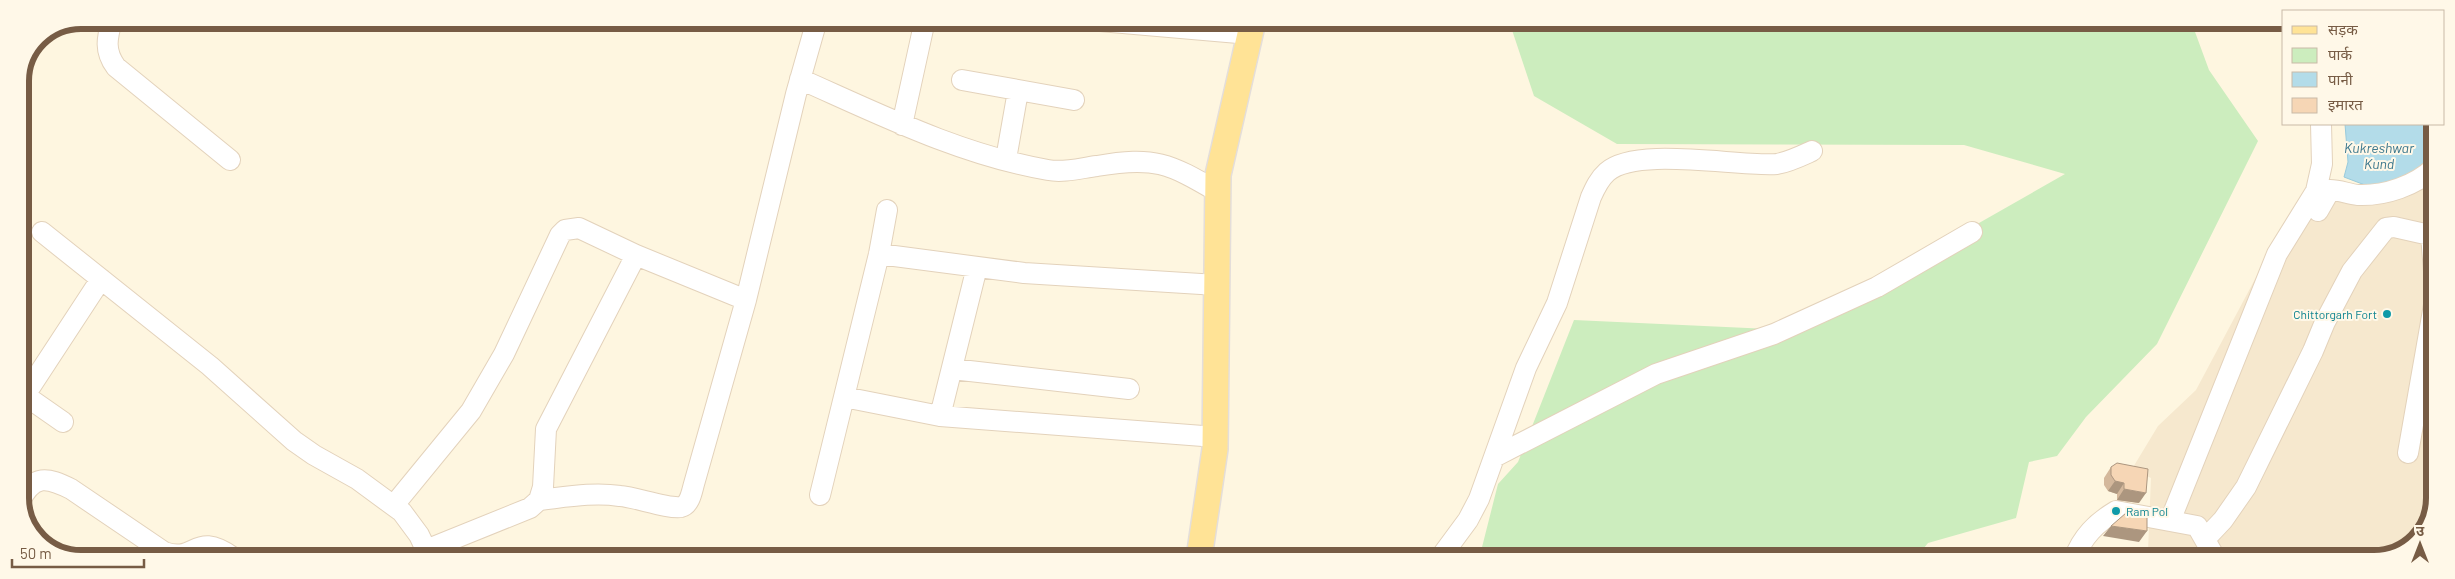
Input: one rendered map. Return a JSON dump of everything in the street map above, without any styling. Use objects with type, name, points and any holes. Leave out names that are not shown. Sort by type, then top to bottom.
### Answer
[{"type":"main road","points":[[1200,550],[1216,437],[1218,175],[1251,29]]},
{"type":"street","points":[[110,29],[107,42],[108,52],[116,68],[230,160]]},
{"type":"street","points":[[539,500],[600,495],[620,496],[681,507],[686,503],[694,484],[746,300],[800,79],[814,29]]},
{"type":"street","points":[[902,125],[924,29]]},
{"type":"street","points":[[800,79],[936,140],[1006,160],[1050,171],[1064,172],[1130,162],[1165,164],[1183,171],[1218,192]]},
{"type":"street","points":[[962,80],[1074,100]]},
{"type":"street","points":[[1006,160],[1018,91]]},
{"type":"street","points":[[2170,521],[2277,254],[2316,191],[2322,164],[2321,125]]},
{"type":"street","points":[[1446,550],[1471,513],[1496,456],[1526,368],[1557,303],[1591,197],[1598,181],[1608,171],[1618,165],[1658,160],[1688,159],[1777,164],[1812,151]]},
{"type":"street","points":[[2291,232],[2299,234],[2307,232],[2330,190],[2359,195],[2387,193],[2426,175]]},
{"type":"street","points":[[820,495],[879,254],[887,210]]},
{"type":"street","points":[[2205,539],[2223,520],[2246,487],[2313,352],[2325,322],[2356,265],[2386,228],[2394,227],[2426,234]]},
{"type":"street","points":[[394,505],[471,411],[504,354],[560,235],[565,230],[579,228],[636,255],[746,300]]},
{"type":"street","points":[[42,232],[210,366],[294,440],[314,455],[357,479],[394,505],[415,528],[426,550]]},
{"type":"street","points":[[1496,456],[1656,374],[1774,334],[1868,291],[1972,232]]},
{"type":"street","points":[[879,254],[1043,275],[1217,285]]},
{"type":"street","points":[[437,550],[530,508],[539,500],[543,487],[543,444],[546,429],[636,255]]},
{"type":"street","points":[[940,416],[977,267]]},
{"type":"street","points":[[29,384],[100,279]]},
{"type":"street","points":[[2408,454],[2426,351]]},
{"type":"street","points":[[952,369],[1129,389]]},
{"type":"street","points":[[29,397],[63,422]]},
{"type":"street","points":[[844,398],[940,416],[1216,437]]},
{"type":"street","points":[[29,489],[33,483],[45,480],[56,482],[71,489],[161,550]]},
{"type":"street","points":[[2077,550],[2095,525],[2116,511],[2197,526],[2211,550]]},
{"type":"street","points":[[192,550],[196,547],[209,545],[223,550]]},
{"type":"shaded area","points":[[2426,168],[2426,498],[2423,515],[2421,519],[2395,519],[2395,546],[2381,550],[2148,550],[2151,478],[2132,469],[2158,426],[2196,390],[2287,219],[2345,192]]},
{"type":"green space","points":[[1512,29],[2194,29],[2209,70],[2258,141],[2157,344],[2086,417],[2057,456],[2029,462],[2016,518],[1928,543],[1922,550],[1481,550],[1498,484],[1518,462],[1574,320],[1791,330],[2065,174],[1964,145],[1617,144],[1534,96]]},
{"type":"water","name":"Kukreshwar Kund","points":[[2345,125],[2426,125],[2426,158],[2419,175],[2378,190],[2344,177],[2348,162]]},
{"type":"building","points":[[2117,463],[2148,469],[2146,493],[2124,489],[2124,483],[2115,481],[2111,475],[2111,467]]},
{"type":"building","points":[[2126,513],[2147,517],[2147,531],[2111,526]]},
{"type":"place","name":"Chittorgarh Fort","points":[[2387,314]]},
{"type":"place","name":"Ram Pol","points":[[2116,511]]}]
